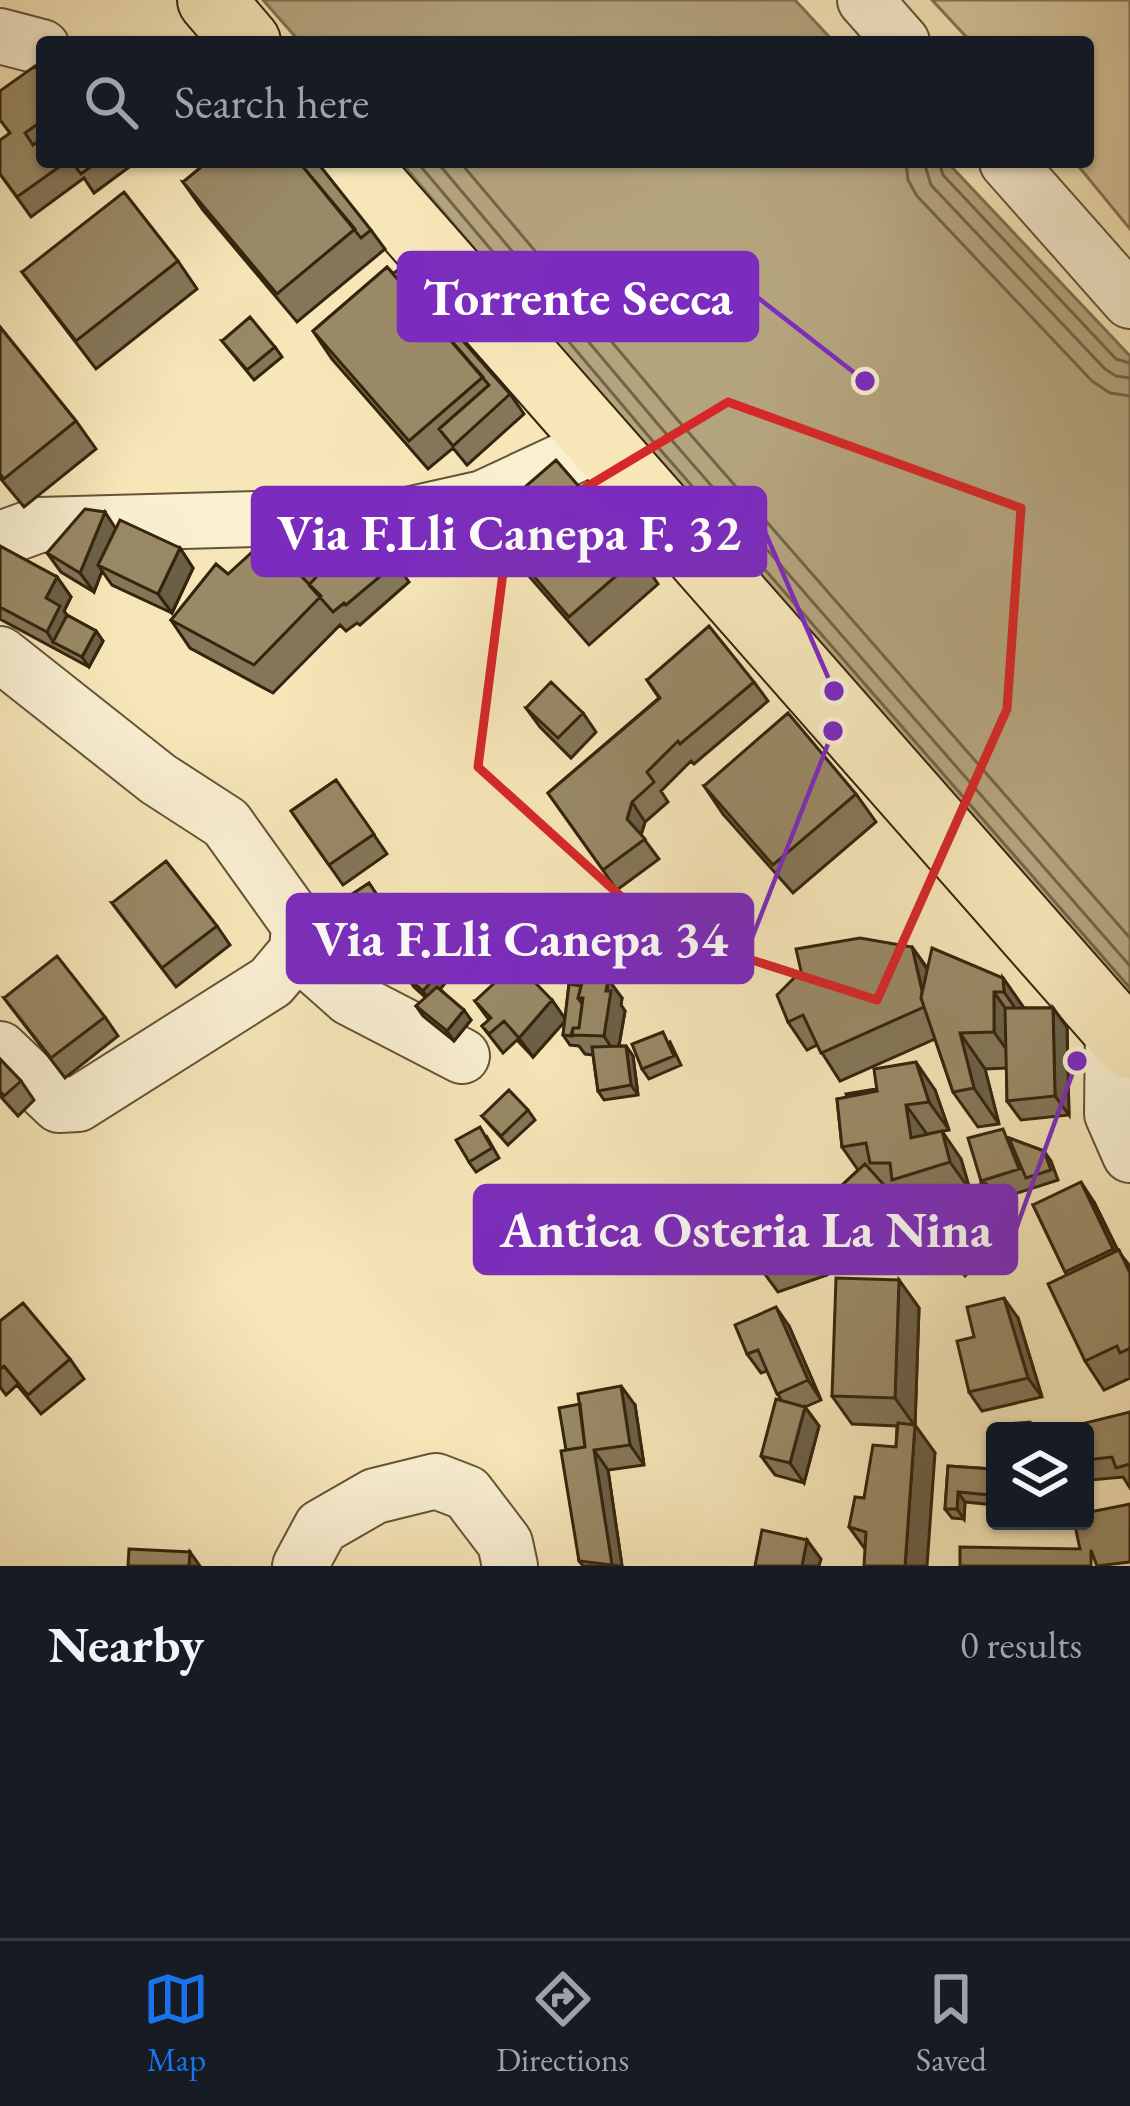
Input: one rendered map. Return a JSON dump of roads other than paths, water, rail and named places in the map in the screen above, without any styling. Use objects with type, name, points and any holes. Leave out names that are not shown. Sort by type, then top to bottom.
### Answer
[{"type":"main road","points":[[211,0],[243,36]]},
{"type":"main road","points":[[358,168],[1121,1034]]},
{"type":"street","points":[[865,0],[897,36]]},
{"type":"street","points":[[0,36],[36,45]]},
{"type":"street","points":[[1012,168],[1130,302]]},
{"type":"street","points":[[0,539],[39,525],[407,515],[482,498],[598,444]]},
{"type":"street","points":[[0,654],[158,779],[226,823],[299,925],[297,951],[271,982],[78,1104],[59,1105],[0,1048]]},
{"type":"street","points":[[297,951],[350,998],[462,1056]]},
{"type":"street","points":[[1121,1034],[1112,1114],[1130,1155]]},
{"type":"street","points":[[299,1566],[321,1526],[375,1496],[436,1481],[467,1493],[505,1543],[510,1566]]},
{"type":"water","points":[[263,0],[795,0],[828,36],[295,36]]},
{"type":"water","points":[[406,168],[953,168],[1130,356],[1130,1007],[642,447]]},
{"type":"place","name":"Torrente Secca","points":[[865,381]]},
{"type":"place","name":"Via F.Lli Canepa F. 32","points":[[834,691]]},
{"type":"place","name":"Via F.Lli Canepa 34","points":[[833,731]]},
{"type":"place","name":"Antica Osteria La Nina","points":[[1077,1061]]}]
